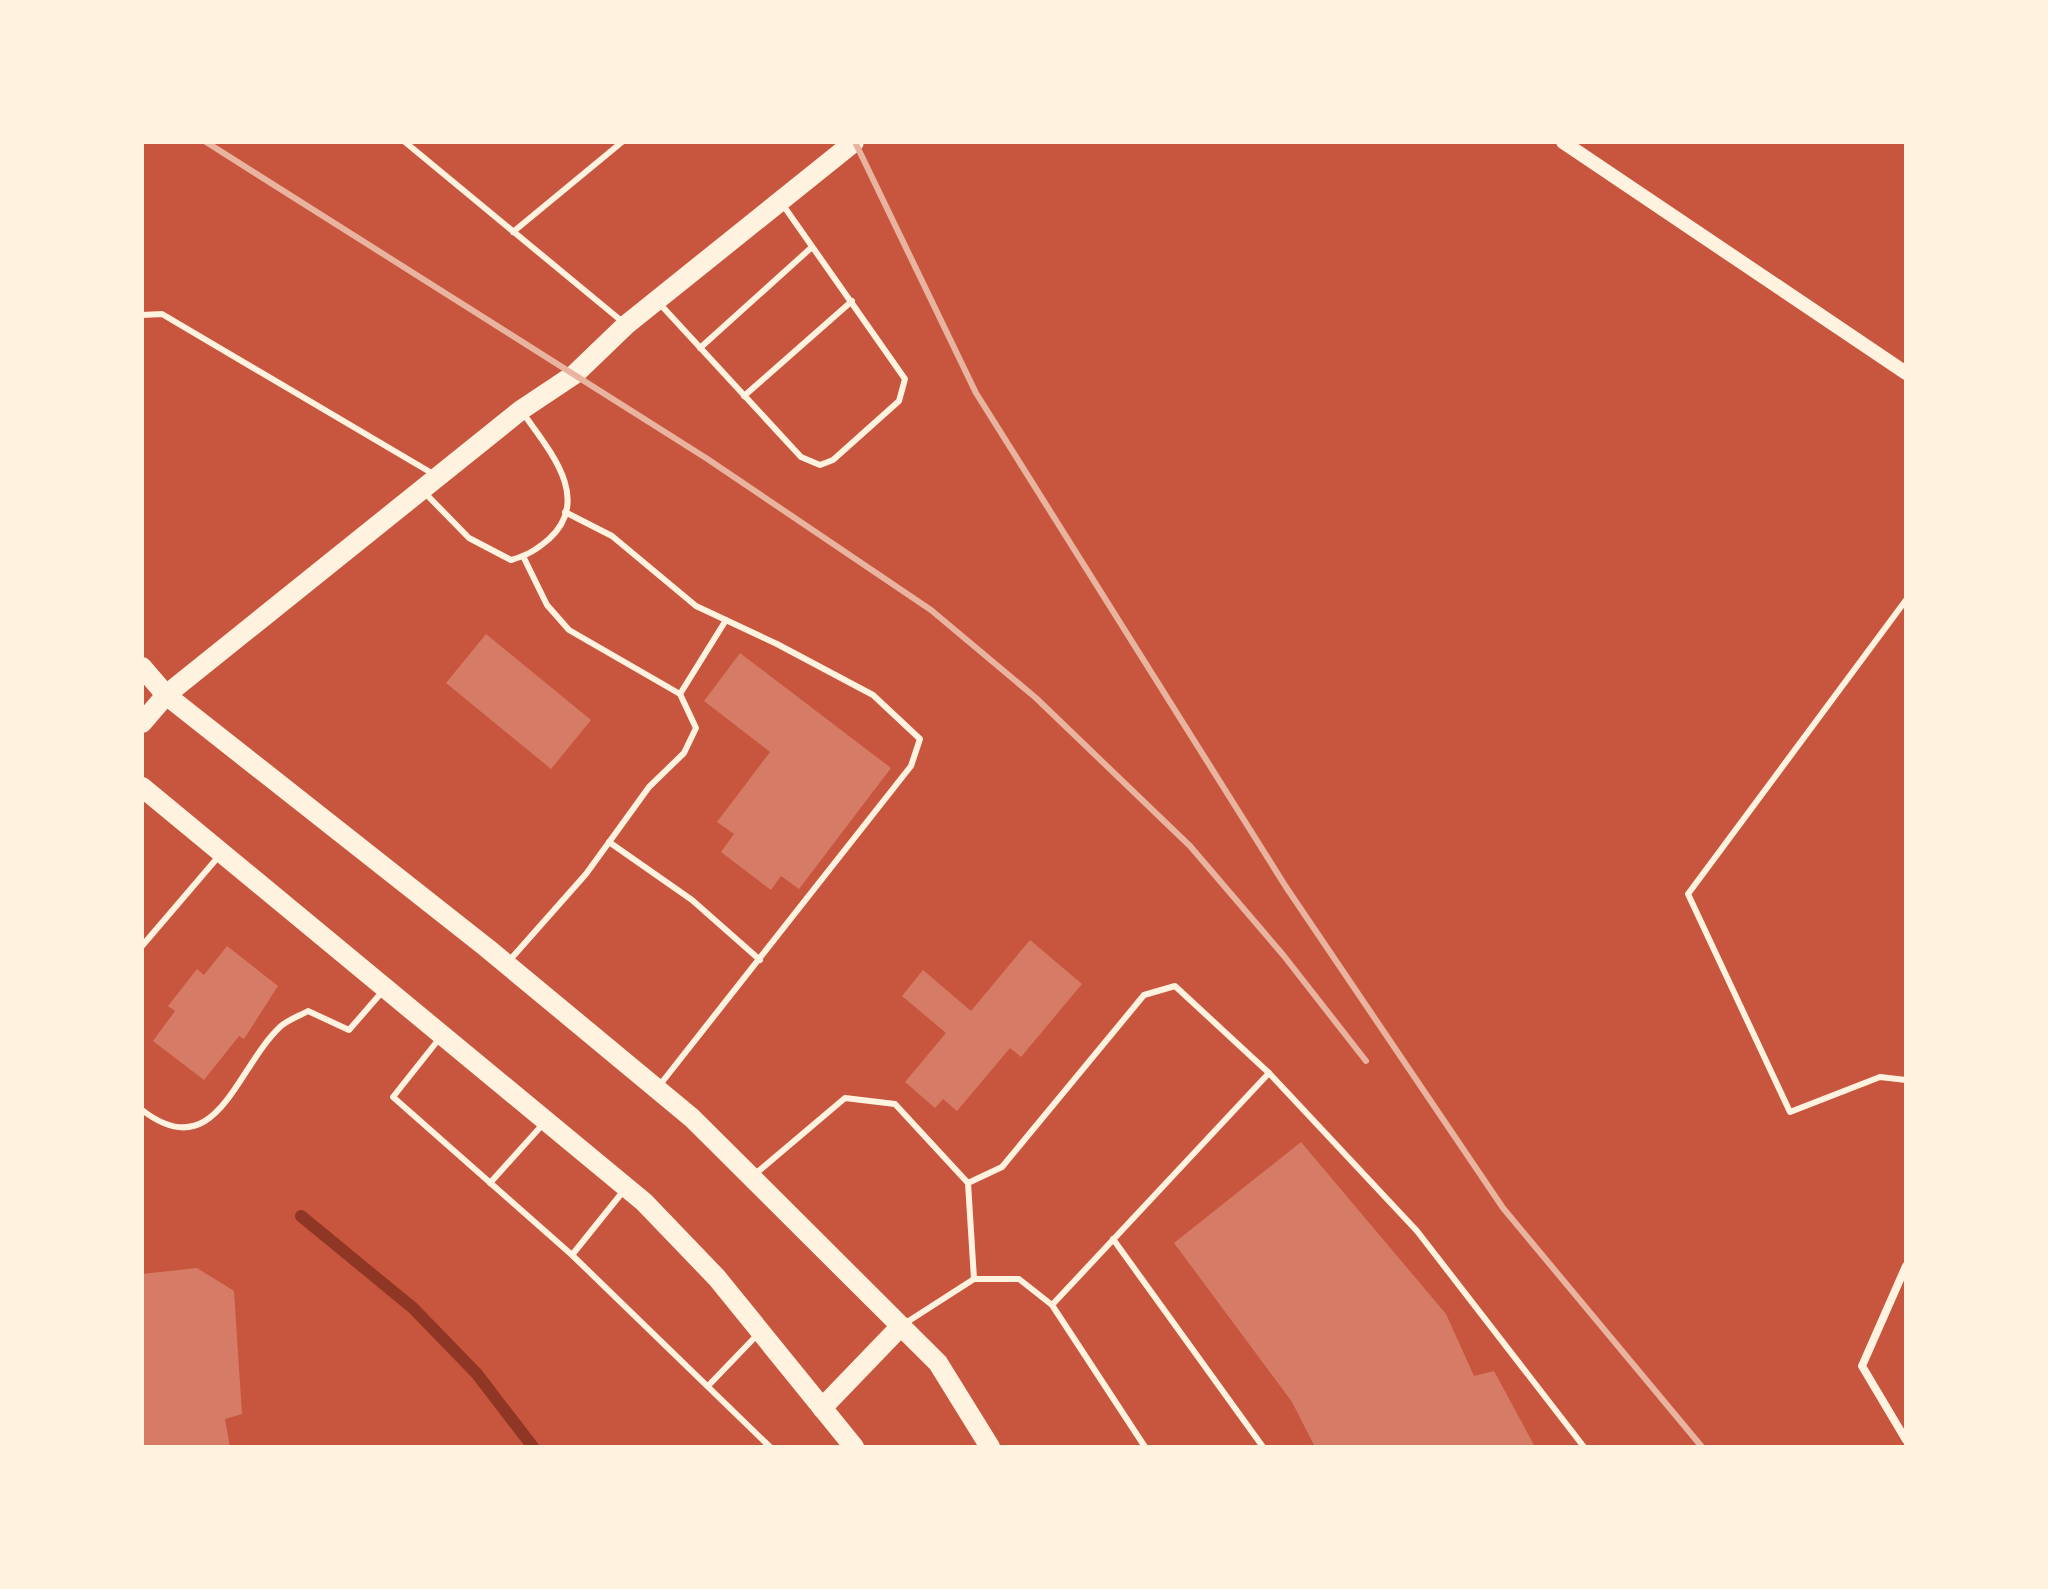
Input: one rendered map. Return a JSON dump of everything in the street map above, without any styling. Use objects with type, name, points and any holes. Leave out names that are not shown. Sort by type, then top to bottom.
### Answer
[{"type":"main road","points":[[142,723],[166,695],[521,410],[575,374],[626,325],[854,142]]},
{"type":"main road","points":[[142,667],[166,695],[506,963],[656,1089],[938,1363],[990,1447]]},
{"type":"main road","points":[[142,787],[443,1033],[544,1122],[626,1188],[717,1278],[854,1447]]},
{"type":"main road","points":[[822,1408],[901,1326]]},
{"type":"street","points":[[1563,142],[1906,373]]},
{"type":"street","points":[[1906,1266],[1862,1366],[1906,1440]]},
{"type":"lane","points":[[405,142],[626,325]]},
{"type":"lane","points":[[513,232],[622,142]]},
{"type":"lane","points":[[657,301],[801,457],[820,465],[833,460],[899,401],[905,389],[899,367],[780,202]]},
{"type":"lane","points":[[700,348],[812,247]]},
{"type":"lane","points":[[744,396],[852,301]]},
{"type":"lane","points":[[142,315],[162,314],[430,483],[469,538],[511,560],[532,554],[562,526],[568,495],[558,462],[521,410]]},
{"type":"lane","points":[[565,512],[612,536],[696,606],[873,695],[920,739],[911,766],[656,1089]]},
{"type":"lane","points":[[506,963],[586,874],[649,787],[684,753],[696,728],[680,694],[569,630],[547,605],[523,556]]},
{"type":"lane","points":[[1906,600],[1688,894],[1790,1112],[1880,1077],[1906,1080]]},
{"type":"lane","points":[[680,694],[726,620]]},
{"type":"lane","points":[[609,842],[692,900],[760,960]]},
{"type":"lane","points":[[142,946],[221,853]]},
{"type":"lane","points":[[968,1183],[1002,1167],[1144,995],[1175,986],[1269,1073],[1417,1231],[1584,1447]]},
{"type":"lane","points":[[142,1110],[159,1123],[183,1130],[205,1124],[281,1025],[308,1011],[349,1030],[387,987]]},
{"type":"lane","points":[[443,1033],[393,1097],[572,1255],[770,1447]]},
{"type":"lane","points":[[1052,1305],[1269,1073]]},
{"type":"lane","points":[[751,1178],[845,1098],[895,1104],[968,1183],[974,1279]]},
{"type":"lane","points":[[490,1183],[544,1122]]},
{"type":"lane","points":[[572,1255],[626,1188]]},
{"type":"lane","points":[[1113,1239],[1263,1447]]},
{"type":"lane","points":[[901,1326],[974,1279],[1019,1279],[1052,1305],[1145,1447]]},
{"type":"lane","points":[[708,1386],[760,1331]]},
{"type":"building","points":[[486,634],[591,720],[551,769],[446,683]]},
{"type":"building","points":[[740,653],[891,768],[799,889],[781,876],[771,890],[721,852],[734,834],[717,822],[770,752],[704,701]]},
{"type":"building","points":[[1030,940],[1082,984],[1021,1057],[1010,1048],[957,1111],[943,1099],[935,1108],[905,1082],[946,1033],[902,996],[923,970],[971,1011]]},
{"type":"building","points":[[227,946],[278,986],[244,1039],[239,1036],[204,1080],[153,1041],[175,1011],[168,1006],[197,969],[204,975]]},
{"type":"building","points":[[1301,1142],[1446,1314],[1474,1376],[1494,1371],[1535,1447],[1315,1447],[1292,1402],[1174,1243]]},
{"type":"building","points":[[197,1268],[234,1291],[242,1414],[225,1419],[230,1447],[142,1447],[142,1274]]},
{"type":"waterway","points":[[301,1216],[413,1308],[477,1374],[533,1447]]},
{"type":"railway","points":[[206,142],[706,458],[931,610],[1036,698],[1190,846],[1284,956],[1366,1061]]},
{"type":"railway","points":[[855,142],[976,393],[1286,887],[1503,1208],[1702,1447]]}]
